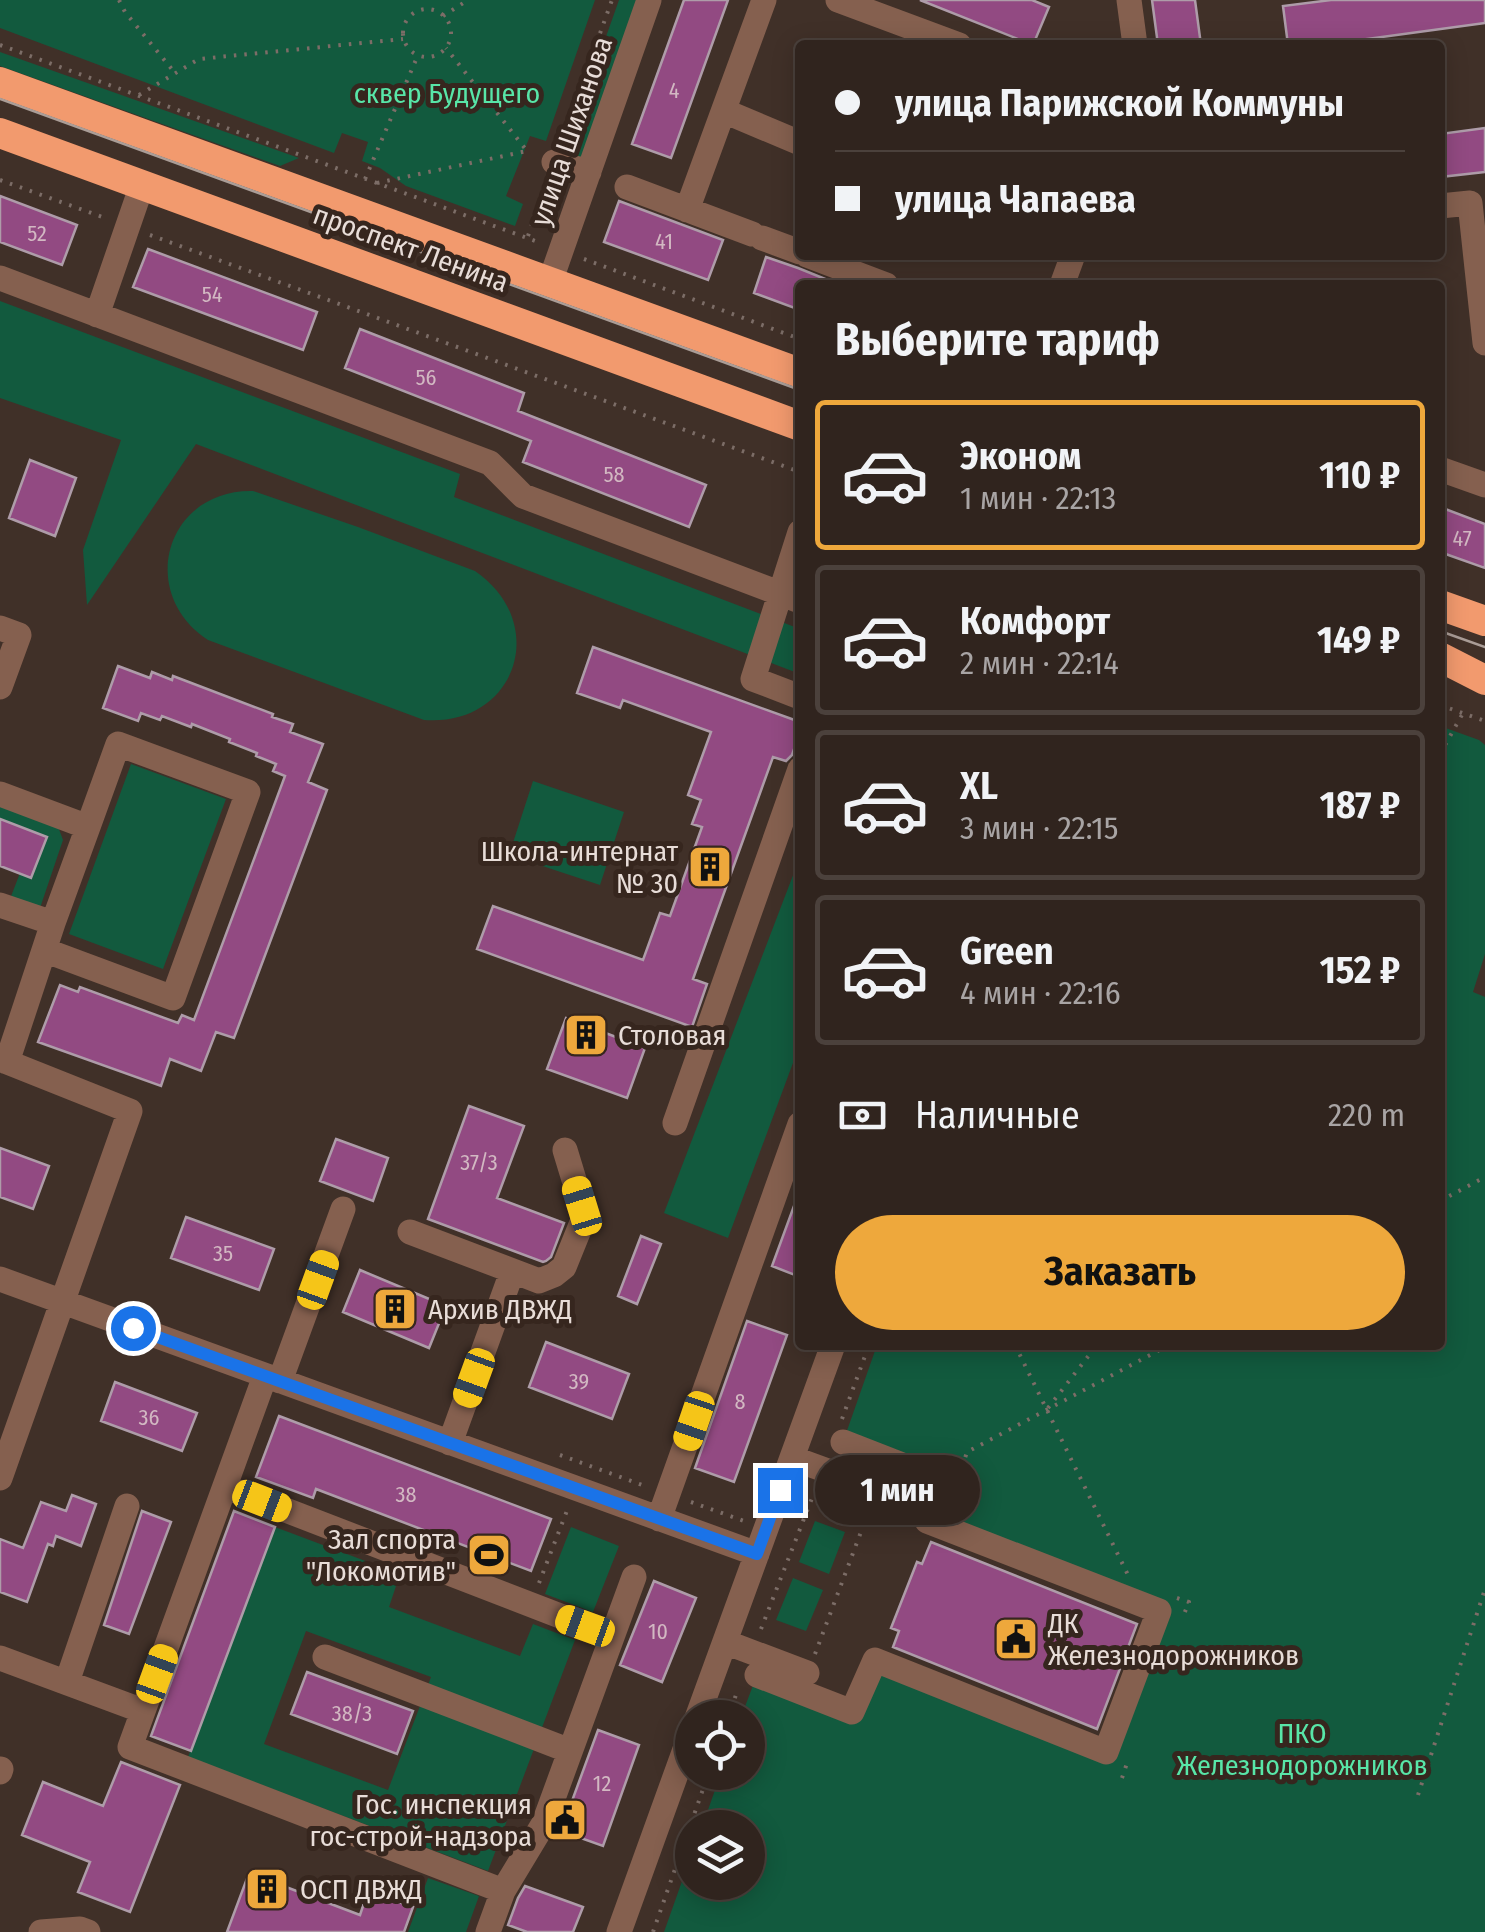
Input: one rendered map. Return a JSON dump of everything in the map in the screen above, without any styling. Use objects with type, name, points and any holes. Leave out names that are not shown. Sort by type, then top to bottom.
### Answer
[{"type":"highway","name":"проспект Ленина","points":[[0,82],[795,371]]},
{"type":"highway","name":"проспект Ленина","points":[[0,133],[795,424]]},
{"type":"highway","points":[[142,185],[158,140]]},
{"type":"highway","points":[[1445,607],[1485,621]]},
{"type":"highway","points":[[1445,659],[1485,680]]},
{"type":"street","name":"улица Шиханова","points":[[550,282],[649,0]]},
{"type":"street","points":[[687,210],[764,0]]},
{"type":"street","points":[[838,0],[946,40]]},
{"type":"street","points":[[1129,0],[1134,40]]},
{"type":"street","points":[[724,111],[795,141]]},
{"type":"street","points":[[554,162],[589,172]]},
{"type":"street","points":[[97,315],[142,185]]},
{"type":"street","points":[[626,186],[795,250]]},
{"type":"street","points":[[1445,205],[1478,202],[1485,343]]},
{"type":"street","points":[[820,260],[873,280]]},
{"type":"street","points":[[0,278],[490,463],[523,496],[790,598]]},
{"type":"street","points":[[1445,471],[1485,485]]},
{"type":"street","points":[[795,565],[790,598],[753,679],[795,696]]},
{"type":"street","points":[[0,628],[19,635],[0,687]]},
{"type":"street","points":[[0,1478],[130,1111],[4,1061],[53,923],[118,744],[248,792],[173,998],[44,950]]},
{"type":"street","points":[[675,1123],[795,783]]},
{"type":"street","points":[[0,794],[88,827]]},
{"type":"street","points":[[0,905],[53,923]]},
{"type":"street","points":[[659,1519],[795,1141]]},
{"type":"street","points":[[410,1232],[539,1281],[554,1275],[564,1267],[583,1220],[565,1150]]},
{"type":"street","points":[[343,1209],[226,1487],[130,1747],[503,1891]]},
{"type":"street","points":[[450,1442],[512,1272]]},
{"type":"street","points":[[0,1279],[757,1554]]},
{"type":"street","points":[[704,1700],[831,1350]]},
{"type":"street","points":[[725,1642],[754,1663],[852,1712],[875,1660],[1106,1752],[1160,1611],[927,1520],[943,1480],[842,1431]]},
{"type":"street","points":[[792,1458],[878,1489]]},
{"type":"street","points":[[226,1487],[612,1636]]},
{"type":"street","points":[[66,1682],[128,1506]]},
{"type":"street","points":[[488,1932],[503,1891],[544,1824],[634,1577]]},
{"type":"street","points":[[325,1656],[570,1751]]},
{"type":"street","points":[[0,1658],[144,1712]]},
{"type":"street","points":[[754,1663],[807,1673]]},
{"type":"street","points":[[618,1932],[675,1776]]},
{"type":"street","points":[[41,1932],[88,1932]]},
{"type":"path","points":[[119,0],[175,73]]},
{"type":"path","points":[[431,0],[431,9]]},
{"type":"path","points":[[443,16],[468,0]]},
{"type":"path","points":[[527,238],[612,0]]},
{"type":"path","points":[[431,9],[443,16],[451,32],[446,48],[433,56],[418,55],[406,46],[404,24],[415,12],[431,9]]},
{"type":"path","points":[[137,96],[199,59],[403,39]]},
{"type":"path","points":[[0,45],[795,336]]},
{"type":"path","points":[[375,183],[527,151],[446,48]]},
{"type":"path","points":[[365,179],[418,55]]},
{"type":"path","points":[[0,180],[795,470]]},
{"type":"path","points":[[1445,707],[1485,721]]},
{"type":"path","points":[[1445,745],[1463,713]]},
{"type":"path","points":[[1445,1198],[1485,1178]]},
{"type":"path","points":[[842,1431],[867,1350]]},
{"type":"path","points":[[1017,1350],[1130,1580]]},
{"type":"path","points":[[1046,1410],[1093,1350]]},
{"type":"path","points":[[957,1480],[967,1452],[1160,1350]]},
{"type":"path","points":[[737,1700],[754,1663],[822,1470]]},
{"type":"path","points":[[807,1673],[878,1489]]},
{"type":"path","points":[[530,1605],[568,1508]]},
{"type":"path","points":[[1418,1795],[1485,1589]]},
{"type":"path","points":[[653,1932],[703,1790]]},
{"type":"green space","name":"сквер Будущего","points":[[0,0],[595,0],[546,141],[530,136],[506,196],[523,204],[515,226],[406,186],[362,161],[368,142],[342,133],[334,153],[0,28]]},
{"type":"green space","points":[[619,0],[639,0],[583,164],[563,158]]},
{"type":"green space","points":[[0,52],[299,158],[280,166],[0,66]]},
{"type":"green space","points":[[0,301],[460,474],[454,497],[795,627],[795,672],[196,444],[87,605],[83,550],[121,440],[0,398]]},
{"type":"green space","points":[[253,491],[475,571],[498,593],[512,617],[517,643],[512,668],[501,690],[481,707],[456,718],[424,720],[208,640],[186,620],[172,597],[168,572],[171,547],[182,525],[199,507],[223,495]]},
{"type":"green space","name":"ПКО Железнодорожников","points":[[1445,728],[1479,740],[1485,745],[1485,954],[1473,992],[1485,997],[1485,1932],[664,1932],[675,1900],[765,1900],[765,1810],[708,1810],[715,1790],[765,1790],[765,1700],[747,1700],[757,1675],[852,1712],[875,1660],[1106,1752],[1159,1612],[927,1521],[942,1481],[843,1442],[875,1350],[1445,1350]]},
{"type":"green space","points":[[131,764],[226,799],[163,969],[69,934]]},
{"type":"green space","points":[[533,781],[624,812],[600,885],[509,855]]},
{"type":"green space","points":[[0,802],[57,824],[63,840],[40,908],[10,899],[20,873],[0,819]]},
{"type":"green space","points":[[795,870],[795,1057],[728,1238],[664,1213]]},
{"type":"green space","points":[[815,1521],[845,1532],[829,1574],[799,1562]]},
{"type":"green space","points":[[275,1527],[400,1574],[389,1607],[520,1656],[533,1624],[575,1640],[488,1871],[188,1757]],"holes":[[[306,1631],[431,1677],[388,1790],[264,1744]]]},
{"type":"green space","points":[[571,1527],[619,1546],[593,1612],[545,1594]]},
{"type":"green space","points":[[793,1578],[823,1590],[806,1631],[776,1620]]},
{"type":"green space","points":[[428,1878],[479,1896],[466,1932],[408,1932]]},
{"type":"building","points":[[684,0],[728,0],[671,158],[632,144]]},
{"type":"building","points":[[920,0],[1032,0],[1049,7],[1035,40],[1020,40]]},
{"type":"building","points":[[1152,0],[1195,0],[1200,40],[1157,40]]},
{"type":"building","points":[[1331,0],[1485,0],[1485,23],[1360,40],[1287,40],[1283,6]]},
{"type":"building","points":[[1485,128],[1485,172],[1445,176],[1445,133]]},
{"type":"building","points":[[0,196],[77,225],[62,265],[0,242]]},
{"type":"building","points":[[619,201],[723,240],[708,280],[604,242]]},
{"type":"building","points":[[148,249],[317,312],[303,350],[133,287]]},
{"type":"building","points":[[766,257],[828,280],[795,280],[795,308],[754,293]]},
{"type":"building","points":[[360,329],[524,393],[518,411],[706,485],[689,527],[523,462],[531,441],[345,368]]},
{"type":"building","points":[[30,460],[76,478],[55,536],[9,518]]},
{"type":"building","points":[[1445,509],[1485,524],[1485,568],[1445,554]]},
{"type":"building","name":"Школа-интернат № 30","points":[[593,647],[795,720],[792,755],[786,761],[773,757],[693,979],[707,984],[692,1027],[477,949],[493,906],[643,960],[660,913],[670,916],[702,827],[692,824],[701,800],[688,795],[711,732],[623,700],[620,708],[577,693]]},
{"type":"building","points":[[118,666],[150,678],[152,672],[172,680],[173,676],[273,714],[272,717],[293,724],[290,732],[323,744],[308,782],[327,790],[234,1038],[216,1032],[201,1071],[170,1059],[161,1086],[38,1042],[60,985],[78,992],[80,987],[178,1023],[182,1015],[194,1020],[285,776],[273,771],[276,764],[256,756],[257,753],[192,724],[191,727],[141,713],[138,721],[103,708]]},
{"type":"building","points":[[0,819],[47,837],[31,878],[0,866]]},
{"type":"building","name":"Столовая","points":[[566,1018],[645,1048],[627,1098],[547,1069]]},
{"type":"building","points":[[469,1106],[524,1126],[497,1198],[564,1223],[546,1261],[428,1219]]},
{"type":"building","points":[[336,1139],[388,1158],[373,1201],[320,1181]]},
{"type":"building","points":[[0,1148],[49,1166],[33,1209],[0,1197]]},
{"type":"building","points":[[795,1203],[795,1275],[772,1266]]},
{"type":"building","points":[[186,1217],[274,1249],[259,1290],[171,1258]]},
{"type":"building","points":[[641,1236],[661,1244],[637,1304],[618,1296]]},
{"type":"building","name":"Архив ДВЖД","points":[[360,1270],[446,1306],[429,1348],[343,1312]]},
{"type":"building","points":[[747,1321],[787,1335],[734,1482],[695,1468]]},
{"type":"building","points":[[546,1342],[629,1374],[612,1419],[529,1387]]},
{"type":"building","points":[[115,1382],[197,1413],[182,1451],[101,1421]]},
{"type":"building","points":[[279,1416],[551,1519],[531,1571],[316,1489],[313,1498],[256,1477]]},
{"type":"building","points":[[72,1495],[96,1504],[81,1546],[56,1536],[53,1546],[48,1544],[27,1602],[0,1592],[0,1539],[23,1548],[41,1502],[66,1511]]},
{"type":"building","points":[[142,1511],[171,1522],[129,1634],[104,1625]]},
{"type":"building","points":[[234,1511],[275,1527],[191,1751],[151,1736]]},
{"type":"building","name":"ДК Железнодорожников","points":[[931,1542],[1137,1624],[1097,1729],[893,1647],[899,1631],[891,1628],[917,1562],[922,1564]]},
{"type":"building","points":[[654,1581],[696,1598],[662,1682],[620,1665]]},
{"type":"building","points":[[307,1672],[413,1711],[397,1754],[291,1714]]},
{"type":"building","points":[[598,1730],[639,1745],[603,1846],[561,1831]]},
{"type":"building","points":[[121,1762],[180,1785],[130,1912],[78,1892],[90,1862],[22,1835],[43,1782],[103,1806]]},
{"type":"building","name":"ОСП ДВЖД","points":[[249,1873],[360,1915],[368,1891],[413,1907],[404,1932],[227,1932]]},
{"type":"building","points":[[525,1886],[583,1907],[573,1932],[527,1932],[508,1925]]},
{"type":"tram line","points":[[0,99],[795,388]]},
{"type":"tram line","points":[[1445,633],[1485,647]]},
{"type":"place","name":"Школа-интернат № 30","points":[[710,867]]},
{"type":"place","name":"Столовая","points":[[586,1035]]},
{"type":"place","name":"Архив ДВЖД","points":[[395,1309]]},
{"type":"place","name":"Зал спорта \"Локомотив\"","points":[[489,1555]]},
{"type":"place","name":"ДК Железнодорожников","points":[[1016,1639]]},
{"type":"place","name":"Гос. инспекция гос-строй-надзора","points":[[565,1820]]},
{"type":"place","name":"ОСП ДВЖД","points":[[267,1889]]},
{"type":"route","points":[[133,1328],[757,1554],[780,1490]]}]
